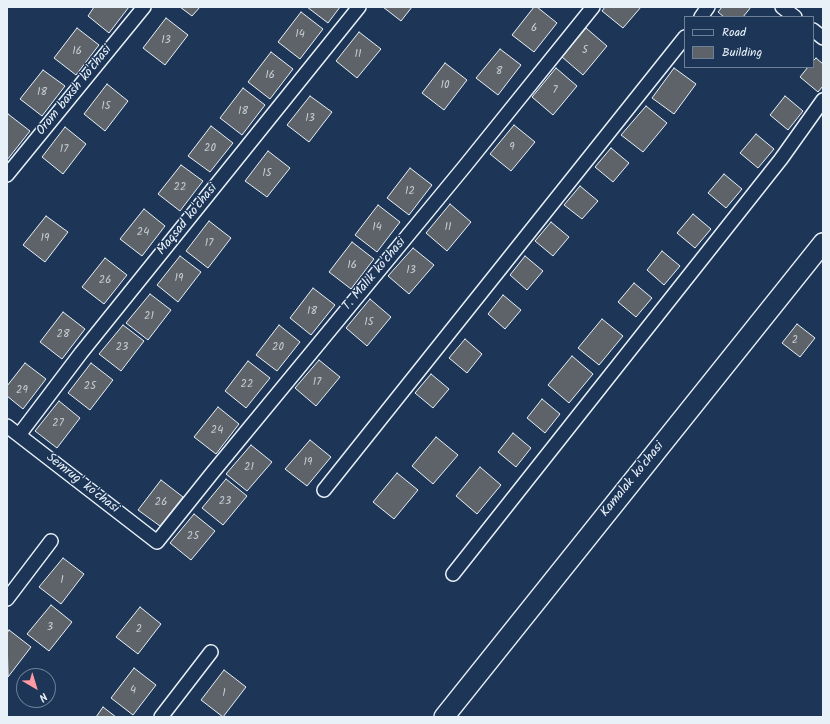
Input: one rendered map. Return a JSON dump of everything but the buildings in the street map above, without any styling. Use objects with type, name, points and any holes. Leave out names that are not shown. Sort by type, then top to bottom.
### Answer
[{"type":"main road","name":"Kamalak ko'chasi","points":[[444,717],[820,252]]},
{"type":"street","name":"Orom baxsh ko'chasi","points":[[7,175],[144,7]]},
{"type":"street","name":"Maqsad ko'chasi","points":[[19,434],[81,353],[359,7]]},
{"type":"street","name":"T. Malik ko'chasi","points":[[156,542],[460,172],[593,7]]},
{"type":"street","points":[[701,16],[708,7]]},
{"type":"street","points":[[782,7],[795,16]]},
{"type":"street","points":[[814,31],[823,38]]},
{"type":"street","points":[[324,490],[684,37]]},
{"type":"street","points":[[453,574],[781,159],[823,100]]},
{"type":"street","name":"Semrug' ko'chasi","points":[[7,426],[156,542]]},
{"type":"street","points":[[7,599],[51,541]]},
{"type":"street","points":[[161,717],[211,652]]}]
